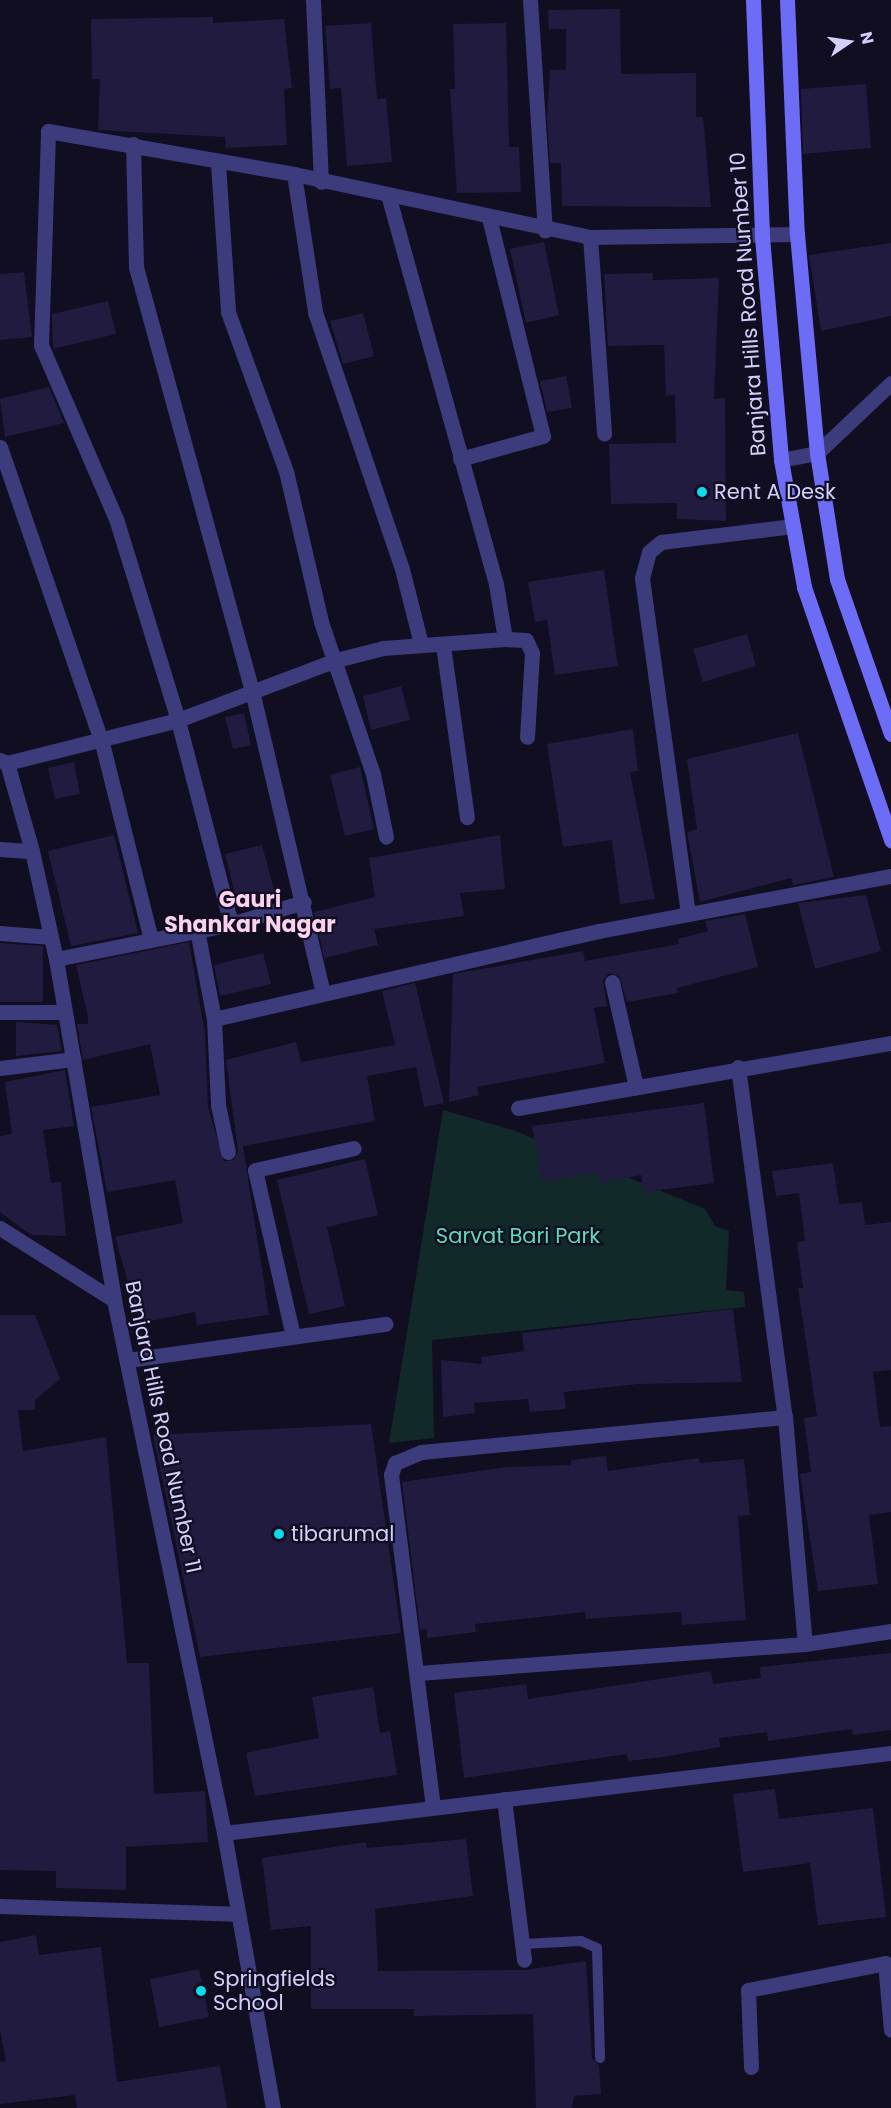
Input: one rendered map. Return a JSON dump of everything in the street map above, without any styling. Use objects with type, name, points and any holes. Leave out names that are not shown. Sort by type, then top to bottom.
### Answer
[{"type":"main road","name":"Banjara Hills Road Number 10","points":[[753,0],[762,237],[781,460],[804,587],[891,840]]},
{"type":"main road","points":[[787,0],[796,234],[817,453],[837,579],[891,734]]},
{"type":"street","points":[[313,0],[321,182]]},
{"type":"street","points":[[530,0],[545,231]]},
{"type":"street","points":[[231,924],[178,720],[116,519],[40,345],[48,131],[133,144],[218,164],[294,174],[321,182],[545,231],[590,237],[762,237],[796,234]]},
{"type":"street","points":[[133,144],[136,267],[253,695],[304,902],[322,990]]},
{"type":"street","points":[[218,164],[228,312],[286,471],[321,621],[373,774],[386,837]]},
{"type":"street","points":[[294,174],[315,312],[402,569],[421,644]]},
{"type":"street","points":[[388,195],[459,459],[496,584],[505,639]]},
{"type":"street","points":[[459,459],[543,436],[489,217]]},
{"type":"street","points":[[590,237],[604,434]]},
{"type":"street","points":[[781,460],[817,453],[891,382]]},
{"type":"street","points":[[0,447],[102,743],[151,939]]},
{"type":"street","points":[[688,914],[642,578],[649,552],[661,542],[793,526]]},
{"type":"street","points":[[4,762],[102,743],[178,720],[253,695],[300,669],[336,660],[421,644],[443,645],[505,639],[526,640],[532,653],[527,737]]},
{"type":"street","points":[[443,645],[466,816]]},
{"type":"street","name":"Banjara Hills Road Number 11","points":[[4,762],[32,851],[56,959],[114,1300],[224,1833],[236,1914],[273,2108]]},
{"type":"street","points":[[0,849],[32,851]]},
{"type":"street","points":[[214,1019],[322,990],[688,914],[891,876]]},
{"type":"street","points":[[56,959],[231,924],[304,902]]},
{"type":"street","points":[[197,930],[214,1019],[218,1105],[228,1152]]},
{"type":"street","points":[[0,933],[51,937]]},
{"type":"street","points":[[612,982],[636,1087]]},
{"type":"street","points":[[0,1012],[65,1012]]},
{"type":"street","points":[[518,1108],[738,1067],[891,1042]]},
{"type":"street","points":[[0,1068],[73,1059]]},
{"type":"street","points":[[738,1067],[785,1417],[805,1644]]},
{"type":"street","points":[[293,1336],[255,1170],[354,1148]]},
{"type":"street","points":[[0,1228],[114,1300]]},
{"type":"street","points":[[128,1360],[385,1324]]},
{"type":"street","points":[[433,1807],[418,1673],[391,1474],[406,1455],[785,1417]]},
{"type":"street","points":[[418,1673],[805,1644],[891,1631]]},
{"type":"street","points":[[224,1833],[891,1753]]},
{"type":"street","points":[[504,1799],[524,1960]]},
{"type":"street","points":[[0,1906],[236,1914]]},
{"type":"street","points":[[751,2067],[748,1990],[885,1963],[891,2030]]},
{"type":"lane","points":[[523,1944],[581,1941],[597,1948],[600,2058]]},
{"type":"green space","name":"Sarvat Bari Park","points":[[443,1110],[513,1130],[705,1209],[715,1226],[729,1231],[726,1290],[744,1292],[745,1307],[432,1340],[434,1438],[389,1443]]},
{"type":"building","points":[[620,9],[621,74],[696,73],[696,117],[703,117],[711,207],[562,206],[561,163],[550,163],[547,118],[550,70],[566,70],[566,29],[549,29],[548,10]]},
{"type":"building","points":[[213,17],[213,23],[284,19],[292,88],[284,89],[287,145],[226,148],[225,137],[98,130],[100,79],[92,79],[91,19]]},
{"type":"building","points":[[371,23],[377,99],[386,98],[392,162],[347,166],[341,88],[330,89],[325,26]]},
{"type":"building","points":[[506,23],[509,147],[519,147],[521,192],[457,193],[450,89],[455,89],[453,24]]},
{"type":"building","points":[[866,84],[871,148],[803,154],[801,89]]},
{"type":"building","points":[[544,242],[559,315],[526,323],[510,249]]},
{"type":"building","points":[[891,243],[891,316],[821,331],[809,255]]},
{"type":"building","points":[[24,272],[32,337],[0,340],[0,274]]},
{"type":"building","points":[[653,273],[653,280],[719,278],[714,399],[725,398],[726,521],[677,519],[677,503],[611,504],[609,444],[676,443],[675,395],[666,396],[664,345],[608,346],[604,274]]},
{"type":"building","points":[[108,301],[116,334],[53,349],[52,314]]},
{"type":"building","points":[[363,313],[374,356],[343,364],[330,321]]},
{"type":"building","points":[[566,376],[572,408],[547,412],[540,381]]},
{"type":"building","points":[[49,387],[64,423],[5,437],[0,399]]},
{"type":"building","points":[[604,570],[618,666],[555,675],[547,620],[535,622],[528,582]]},
{"type":"building","points":[[747,634],[756,666],[703,682],[693,649]]},
{"type":"building","points":[[401,686],[410,720],[371,730],[363,696]]},
{"type":"building","points":[[244,713],[251,745],[233,749],[225,717]]},
{"type":"building","points":[[633,729],[638,771],[630,772],[655,899],[620,904],[612,840],[563,847],[547,744]]},
{"type":"building","points":[[798,733],[834,877],[793,885],[791,878],[700,902],[687,832],[697,829],[687,759]]},
{"type":"building","points":[[74,762],[80,794],[55,799],[48,768]]},
{"type":"building","points":[[360,767],[374,829],[345,836],[330,775]]},
{"type":"building","points":[[114,835],[138,933],[71,946],[48,851]]},
{"type":"building","points":[[500,835],[505,889],[460,893],[464,916],[374,929],[378,945],[324,958],[314,912],[375,897],[369,858]]},
{"type":"building","points":[[262,845],[276,897],[238,907],[225,854]]},
{"type":"building","points":[[866,895],[881,951],[815,969],[798,903]]},
{"type":"building","points":[[745,914],[758,967],[677,988],[678,993],[627,1002],[619,976],[609,973],[603,980],[607,1006],[594,1008],[605,1063],[477,1087],[479,1095],[449,1102],[453,974],[583,951],[585,961],[679,944],[678,939],[708,931],[705,921]]},
{"type":"building","points":[[189,942],[205,1033],[208,1107],[224,1161],[234,1160],[238,1151],[226,1060],[296,1042],[301,1062],[395,1045],[382,991],[415,983],[444,1103],[424,1107],[416,1067],[367,1076],[375,1121],[243,1146],[269,1315],[197,1325],[195,1312],[140,1323],[115,1237],[183,1223],[175,1180],[107,1192],[91,1107],[160,1095],[150,1044],[83,1060],[77,1024],[88,1024],[88,1017],[76,965]]},
{"type":"building","points":[[0,943],[43,946],[43,1002],[0,1002]]},
{"type":"building","points":[[263,953],[271,984],[220,996],[214,965]]},
{"type":"building","points":[[16,1022],[57,1025],[62,1051],[16,1056]]},
{"type":"building","points":[[65,1070],[74,1126],[43,1130],[51,1183],[61,1182],[66,1236],[31,1235],[0,1212],[0,1136],[12,1134],[5,1082]]},
{"type":"building","points":[[704,1103],[714,1183],[643,1192],[641,1175],[599,1183],[597,1172],[542,1182],[532,1126]]},
{"type":"building","points":[[365,1159],[378,1215],[327,1227],[345,1306],[309,1314],[277,1180]]},
{"type":"building","points":[[833,1163],[839,1204],[862,1202],[865,1225],[891,1222],[891,1370],[873,1372],[880,1427],[891,1426],[891,1512],[869,1515],[878,1584],[818,1591],[800,1474],[811,1472],[804,1418],[817,1416],[798,1288],[803,1288],[797,1242],[805,1241],[799,1193],[776,1196],[772,1171]]},
{"type":"building","points":[[733,1309],[742,1382],[638,1384],[564,1392],[566,1409],[530,1412],[528,1399],[474,1403],[475,1413],[443,1417],[441,1360],[482,1364],[481,1357],[524,1351],[522,1333]]},
{"type":"building","points":[[0,1315],[35,1315],[60,1379],[35,1400],[35,1410],[18,1410],[23,1451],[106,1437],[127,1663],[149,1663],[154,1794],[205,1791],[208,1842],[126,1847],[126,1890],[56,1888],[56,1871],[0,1870]]},
{"type":"building","name":"tibarumal","points":[[371,1424],[401,1633],[200,1657],[153,1435]]},
{"type":"building","points":[[606,1456],[608,1471],[699,1458],[700,1463],[744,1459],[750,1515],[738,1516],[746,1620],[682,1625],[681,1612],[586,1619],[585,1612],[475,1624],[476,1632],[427,1638],[427,1629],[420,1630],[402,1482],[507,1467],[571,1465],[571,1460]]},
{"type":"building","points":[[891,1653],[891,1730],[853,1735],[852,1729],[768,1741],[767,1732],[719,1738],[720,1747],[663,1757],[628,1761],[627,1754],[464,1778],[454,1693],[526,1684],[528,1699],[711,1671],[713,1684],[761,1678],[760,1667]]},
{"type":"building","points":[[373,1687],[380,1733],[390,1731],[397,1775],[255,1796],[246,1753],[319,1738],[312,1697]]},
{"type":"building","points":[[775,1789],[779,1819],[873,1808],[886,1917],[818,1925],[810,1863],[743,1872],[733,1794]]},
{"type":"building","points":[[466,1839],[473,1896],[375,1909],[378,1971],[525,1970],[586,1961],[592,2058],[599,2065],[601,2094],[574,2096],[572,2108],[536,2108],[533,2014],[414,2016],[414,2009],[311,2009],[311,1926],[271,1930],[262,1858],[366,1842],[367,1848]]},
{"type":"building","points":[[36,1935],[39,1955],[101,1947],[117,2082],[220,2066],[227,2108],[77,2108],[75,2095],[0,2104],[0,2062],[6,2061],[0,2030],[0,1942]]},
{"type":"building","points":[[199,1969],[209,2017],[159,2027],[150,1979]]},
{"type":"place","name":"Rent A Desk","points":[[702,492]]},
{"type":"place","name":"tibarumal","points":[[279,1534]]},
{"type":"place","name":"Springfields School","points":[[201,1991]]},
{"type":"district","name":"Gauri Shankar Nagar","points":[[250,912]]}]
